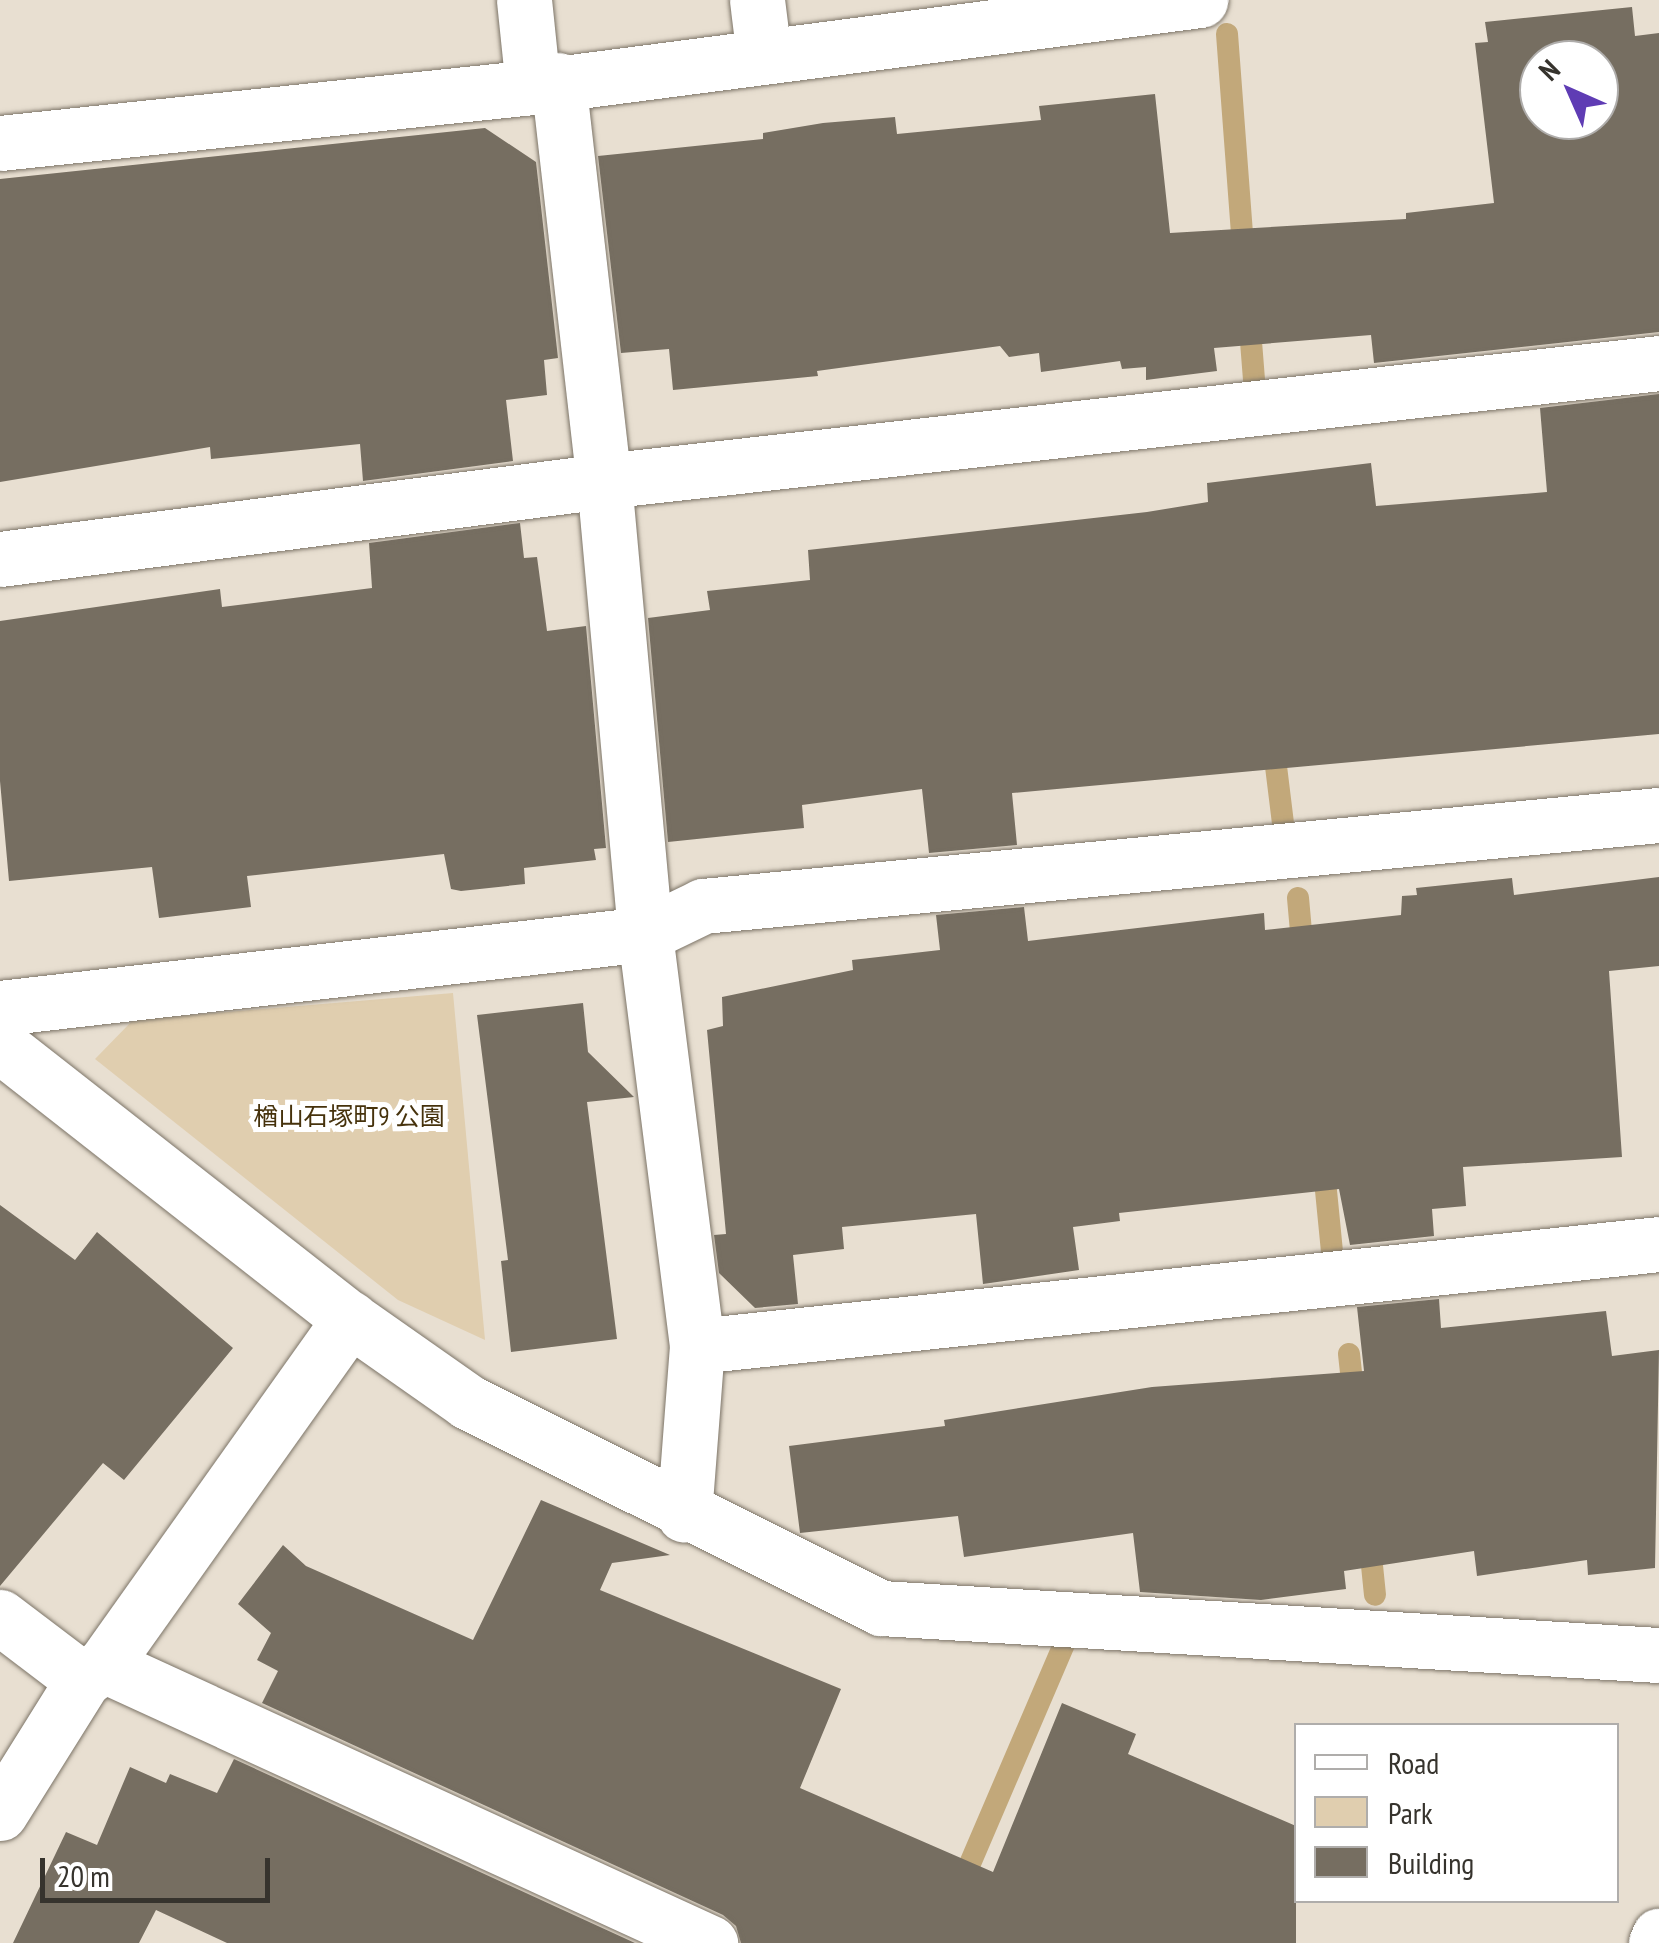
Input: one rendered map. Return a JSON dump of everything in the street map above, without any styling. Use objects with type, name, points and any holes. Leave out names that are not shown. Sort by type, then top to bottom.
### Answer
[{"type":"street","points":[[524,0],[546,84],[604,480],[644,934],[697,1346],[684,1514]]},
{"type":"street","points":[[758,0],[764,56]]},
{"type":"street","points":[[0,143],[546,84],[1200,0]]},
{"type":"street","points":[[0,559],[604,480],[1659,364]]},
{"type":"street","points":[[0,1008],[644,934],[703,906],[1659,815]]},
{"type":"street","points":[[0,1045],[350,1319],[468,1402],[684,1514],[881,1608],[1659,1656]]},
{"type":"street","points":[[697,1346],[1659,1244]]},
{"type":"street","points":[[0,1813],[94,1672],[350,1319]]},
{"type":"street","points":[[0,1616],[94,1672],[710,1943]]},
{"type":"green space","name":"楢山石塚町9 公園","points":[[453,993],[485,1340],[398,1300],[95,1059],[133,1020]]},
{"type":"building","points":[[1632,7],[1635,36],[1659,33],[1659,332],[1374,363],[1371,335],[1214,348],[1217,371],[1146,380],[1146,367],[1122,369],[1120,361],[1041,372],[1039,353],[1009,357],[1000,346],[817,371],[818,376],[673,390],[669,349],[621,353],[598,156],[763,139],[763,133],[823,123],[895,117],[897,134],[1041,120],[1039,106],[1155,94],[1170,233],[1406,219],[1406,213],[1494,203],[1475,43],[1488,42],[1485,22]]},
{"type":"building","points":[[485,128],[536,162],[558,358],[544,360],[547,395],[506,400],[513,461],[363,481],[360,444],[211,459],[210,447],[0,482],[0,179]]},
{"type":"building","points":[[1659,394],[1659,734],[1012,793],[1017,845],[929,853],[922,789],[802,805],[804,828],[668,842],[648,618],[710,610],[707,591],[810,580],[808,550],[1147,512],[1208,502],[1207,483],[1371,463],[1376,506],[1547,492],[1540,408]]},
{"type":"building","points":[[520,523],[524,558],[537,557],[547,631],[586,626],[606,848],[594,849],[596,860],[524,868],[525,884],[461,891],[451,889],[444,854],[247,876],[251,907],[159,918],[152,867],[9,881],[0,781],[0,621],[220,589],[222,607],[372,588],[369,543]]},
{"type":"building","points":[[1659,877],[1659,966],[1609,971],[1622,1157],[1463,1167],[1466,1206],[1432,1209],[1434,1236],[1350,1245],[1339,1189],[1119,1213],[1120,1221],[1073,1227],[1079,1270],[983,1284],[976,1214],[842,1227],[844,1249],[793,1255],[798,1304],[755,1308],[719,1273],[714,1235],[726,1234],[707,1030],[723,1026],[722,997],[853,970],[852,960],[940,950],[936,915],[1024,907],[1028,941],[1264,913],[1265,930],[1401,915],[1402,896],[1417,895],[1416,888],[1512,878],[1514,895]]},
{"type":"building","points":[[583,1003],[588,1052],[634,1097],[587,1102],[617,1339],[511,1352],[501,1261],[508,1260],[477,1015]]},
{"type":"building","points":[[0,1205],[75,1260],[97,1232],[233,1348],[124,1480],[103,1463],[0,1586]]},
{"type":"building","points":[[1439,1299],[1441,1328],[1606,1311],[1612,1356],[1659,1350],[1655,1568],[1588,1575],[1587,1560],[1477,1576],[1474,1551],[1344,1571],[1346,1589],[1261,1600],[1140,1592],[1133,1533],[964,1557],[958,1516],[800,1533],[789,1446],[945,1426],[944,1420],[1152,1387],[1364,1371],[1357,1307]]},
{"type":"building","points":[[541,1500],[670,1555],[612,1563],[600,1590],[841,1689],[800,1788],[993,1872],[1062,1703],[1136,1734],[1128,1754],[1294,1825],[1296,1943],[741,1943],[736,1926],[723,1915],[262,1703],[278,1671],[257,1660],[271,1633],[238,1604],[283,1545],[306,1566],[473,1640]]},
{"type":"building","points":[[234,1759],[635,1943],[227,1943],[156,1910],[139,1943],[13,1943],[66,1832],[97,1845],[130,1767],[166,1783],[170,1774],[217,1793]]},
{"type":"waterway","points":[[1227,34],[1244,260]]},
{"type":"waterway","points":[[1249,316],[1255,392]]},
{"type":"waterway","points":[[1273,742],[1284,832]]},
{"type":"waterway","points":[[1298,898],[1303,954]]},
{"type":"waterway","points":[[1323,1160],[1333,1262]]},
{"type":"waterway","points":[[1349,1354],[1354,1400]]},
{"type":"waterway","points":[[1369,1536],[1375,1595]]},
{"type":"waterway","points":[[936,1943],[1064,1644]]}]
